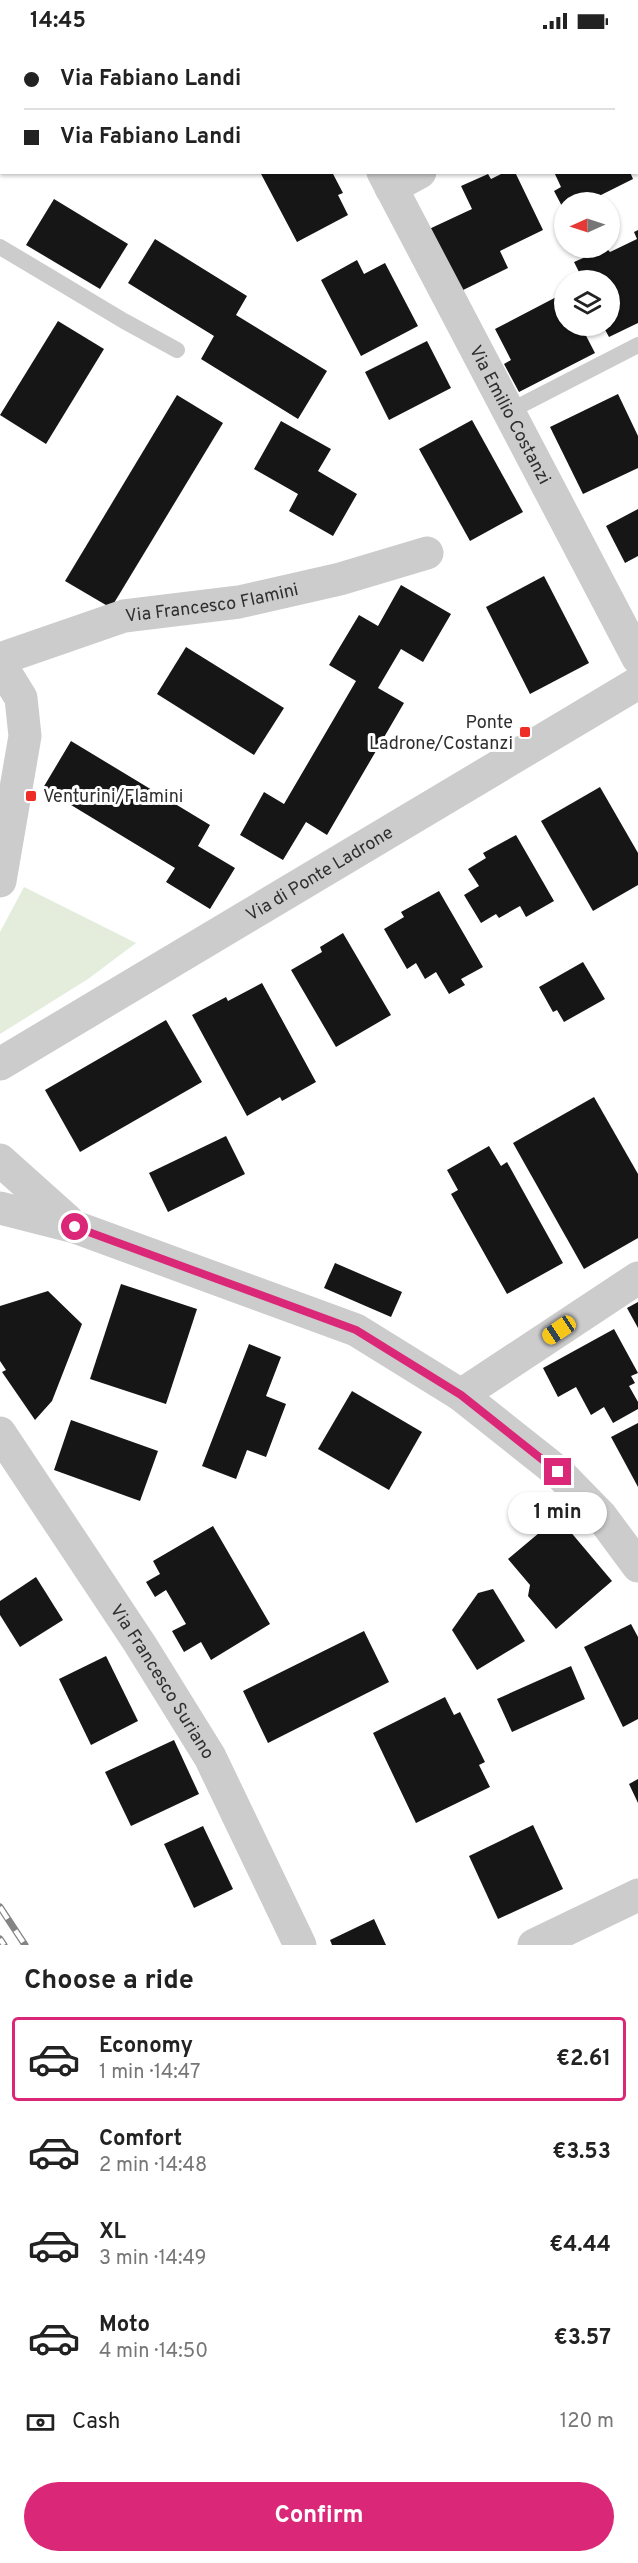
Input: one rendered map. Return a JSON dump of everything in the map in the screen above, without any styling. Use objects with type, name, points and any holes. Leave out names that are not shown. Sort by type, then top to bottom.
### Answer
[{"type":"street","points":[[387,180],[412,174]]},
{"type":"street","name":"Via Emilio Costanzi","points":[[387,180],[638,658]]},
{"type":"street","name":"Via Francesco Flamini","points":[[0,659],[124,616],[239,602],[340,579],[427,553]]},
{"type":"street","points":[[0,664],[21,698],[25,736],[0,881]]},
{"type":"street","name":"Via di Ponte Ladrone","points":[[0,1064],[638,683]]},
{"type":"street","points":[[0,1160],[75,1227]]},
{"type":"street","points":[[0,1208],[75,1227],[356,1330],[461,1395],[558,1472],[601,1516],[638,1566]]},
{"type":"street","points":[[461,1395],[638,1278]]},
{"type":"street","name":"Via Francesco Suriano","points":[[0,1433],[140,1644],[210,1757],[300,1945]]},
{"type":"street","points":[[534,1945],[638,1895]]},
{"type":"lane","points":[[0,247],[177,350]]},
{"type":"lane","points":[[508,411],[638,345]]},
{"type":"green space","points":[[24,887],[136,943],[88,979],[0,1034],[0,932]]},
{"type":"building","points":[[261,174],[333,174],[343,193],[338,195],[348,215],[297,242]]},
{"type":"building","points":[[488,174],[491,179],[501,174],[516,174],[543,230],[500,251],[508,268],[457,293],[427,230],[472,209],[461,186]]},
{"type":"building","points":[[555,174],[631,174],[633,179],[607,192],[554,191],[561,187]]},
{"type":"building","points":[[54,199],[128,244],[100,289],[26,245]]},
{"type":"building","points":[[638,230],[638,323],[620,332],[620,270],[578,270],[574,262],[583,258],[620,258],[620,247],[637,239],[634,232]]},
{"type":"building","points":[[155,239],[247,296],[236,315],[327,371],[298,419],[201,359],[214,336],[128,283]]},
{"type":"building","points":[[357,260],[364,274],[385,263],[418,326],[361,356],[321,280]]},
{"type":"building","points":[[554,298],[554,336],[586,336],[595,353],[519,392],[504,364],[511,360],[495,329]]},
{"type":"building","points":[[58,321],[104,349],[46,444],[0,415]]},
{"type":"building","points":[[427,341],[451,388],[389,420],[365,372]]},
{"type":"building","points":[[618,394],[638,436],[638,468],[583,494],[550,427]]},
{"type":"building","points":[[177,395],[223,423],[111,608],[65,581]]},
{"type":"building","points":[[472,420],[523,512],[470,541],[419,449]]},
{"type":"building","points":[[281,421],[331,449],[318,471],[357,494],[333,536],[289,511],[298,494],[254,469]]},
{"type":"building","points":[[638,509],[638,556],[625,563],[606,526]]},
{"type":"building","points":[[544,576],[589,663],[530,694],[486,607]]},
{"type":"building","points":[[401,585],[451,614],[423,662],[401,649],[378,688],[404,703],[327,835],[306,822],[283,860],[240,835],[264,792],[284,804],[356,681],[329,665],[359,615],[378,626]]},
{"type":"building","points":[[186,647],[284,708],[254,755],[157,694]]},
{"type":"building","points":[[71,741],[210,825],[198,846],[235,868],[210,909],[166,882],[175,868],[43,788]]},
{"type":"building","points":[[600,787],[638,853],[638,885],[593,911],[541,821]]},
{"type":"building","points":[[516,835],[554,901],[526,917],[520,906],[499,918],[496,914],[481,923],[464,895],[479,886],[468,869],[486,858],[483,853]]},
{"type":"building","points":[[439,891],[483,967],[461,979],[465,985],[449,994],[436,972],[425,979],[416,963],[407,969],[384,929],[404,917],[401,912]]},
{"type":"building","points":[[343,933],[391,1015],[336,1047],[291,970],[322,952],[320,947]]},
{"type":"building","points":[[583,962],[605,999],[564,1022],[557,1010],[553,1012],[539,987]]},
{"type":"building","points":[[262,983],[316,1082],[282,1101],[280,1097],[247,1116],[192,1015],[226,997],[228,1001]]},
{"type":"building","points":[[166,1020],[202,1082],[80,1152],[45,1090]]},
{"type":"building","points":[[594,1097],[638,1174],[638,1238],[584,1269],[513,1143]]},
{"type":"building","points":[[226,1136],[245,1174],[168,1212],[149,1173]]},
{"type":"building","points":[[489,1146],[501,1166],[507,1162],[563,1263],[507,1294],[451,1194],[458,1190],[447,1170]]},
{"type":"building","points":[[335,1263],[402,1292],[391,1317],[324,1288]]},
{"type":"building","points":[[121,1284],[197,1309],[166,1404],[90,1379]]},
{"type":"building","points":[[48,1291],[82,1324],[52,1401],[35,1420],[2,1372],[6,1370],[0,1361],[0,1306]]},
{"type":"building","points":[[638,1302],[638,1328],[627,1308]]},
{"type":"building","points":[[614,1329],[638,1373],[631,1376],[635,1383],[629,1386],[638,1402],[638,1409],[613,1423],[604,1407],[591,1415],[576,1387],[558,1397],[543,1368]]},
{"type":"building","points":[[249,1344],[281,1357],[266,1396],[286,1404],[266,1457],[247,1450],[236,1479],[202,1466]]},
{"type":"building","points":[[352,1391],[422,1432],[389,1490],[318,1449]]},
{"type":"building","points":[[71,1420],[158,1451],[140,1501],[54,1470]]},
{"type":"building","points":[[638,1423],[638,1487],[611,1437]]},
{"type":"building","points":[[558,1517],[612,1581],[556,1629],[528,1596],[530,1585],[508,1559]]},
{"type":"building","points":[[213,1526],[270,1624],[211,1660],[201,1642],[184,1652],[172,1631],[186,1624],[166,1590],[155,1597],[146,1582],[160,1574],[153,1561]]},
{"type":"building","points":[[36,1577],[63,1620],[20,1647],[0,1615],[0,1601]]},
{"type":"building","points":[[493,1589],[525,1641],[477,1670],[452,1630],[478,1593]]},
{"type":"building","points":[[631,1624],[638,1637],[638,1719],[623,1727],[584,1647]]},
{"type":"building","points":[[364,1631],[389,1682],[268,1743],[243,1691]]},
{"type":"building","points":[[106,1656],[138,1721],[91,1745],[59,1679]]},
{"type":"building","points":[[571,1666],[585,1699],[512,1732],[497,1699]]},
{"type":"building","points":[[445,1697],[454,1715],[460,1712],[485,1762],[479,1765],[490,1787],[416,1823],[373,1733]]},
{"type":"building","points":[[174,1740],[199,1794],[131,1826],[105,1772]]},
{"type":"building","points":[[638,1779],[638,1803],[629,1784]]},
{"type":"building","points":[[533,1825],[563,1889],[498,1919],[469,1856]]},
{"type":"building","points":[[203,1826],[233,1889],[194,1908],[164,1844]]},
{"type":"building","points":[[374,1919],[386,1945],[332,1945],[330,1940]]},
{"type":"railway","points":[[0,1907],[25,1945]]},
{"type":"railway","points":[[0,1939],[4,1945]]},
{"type":"place","name":"Ponte Ladrone/Costanzi","points":[[525,732]]},
{"type":"place","name":"Venturini/Flamini","points":[[31,796]]},
{"type":"route","points":[[75,1227],[356,1330],[461,1395],[558,1472]]}]
